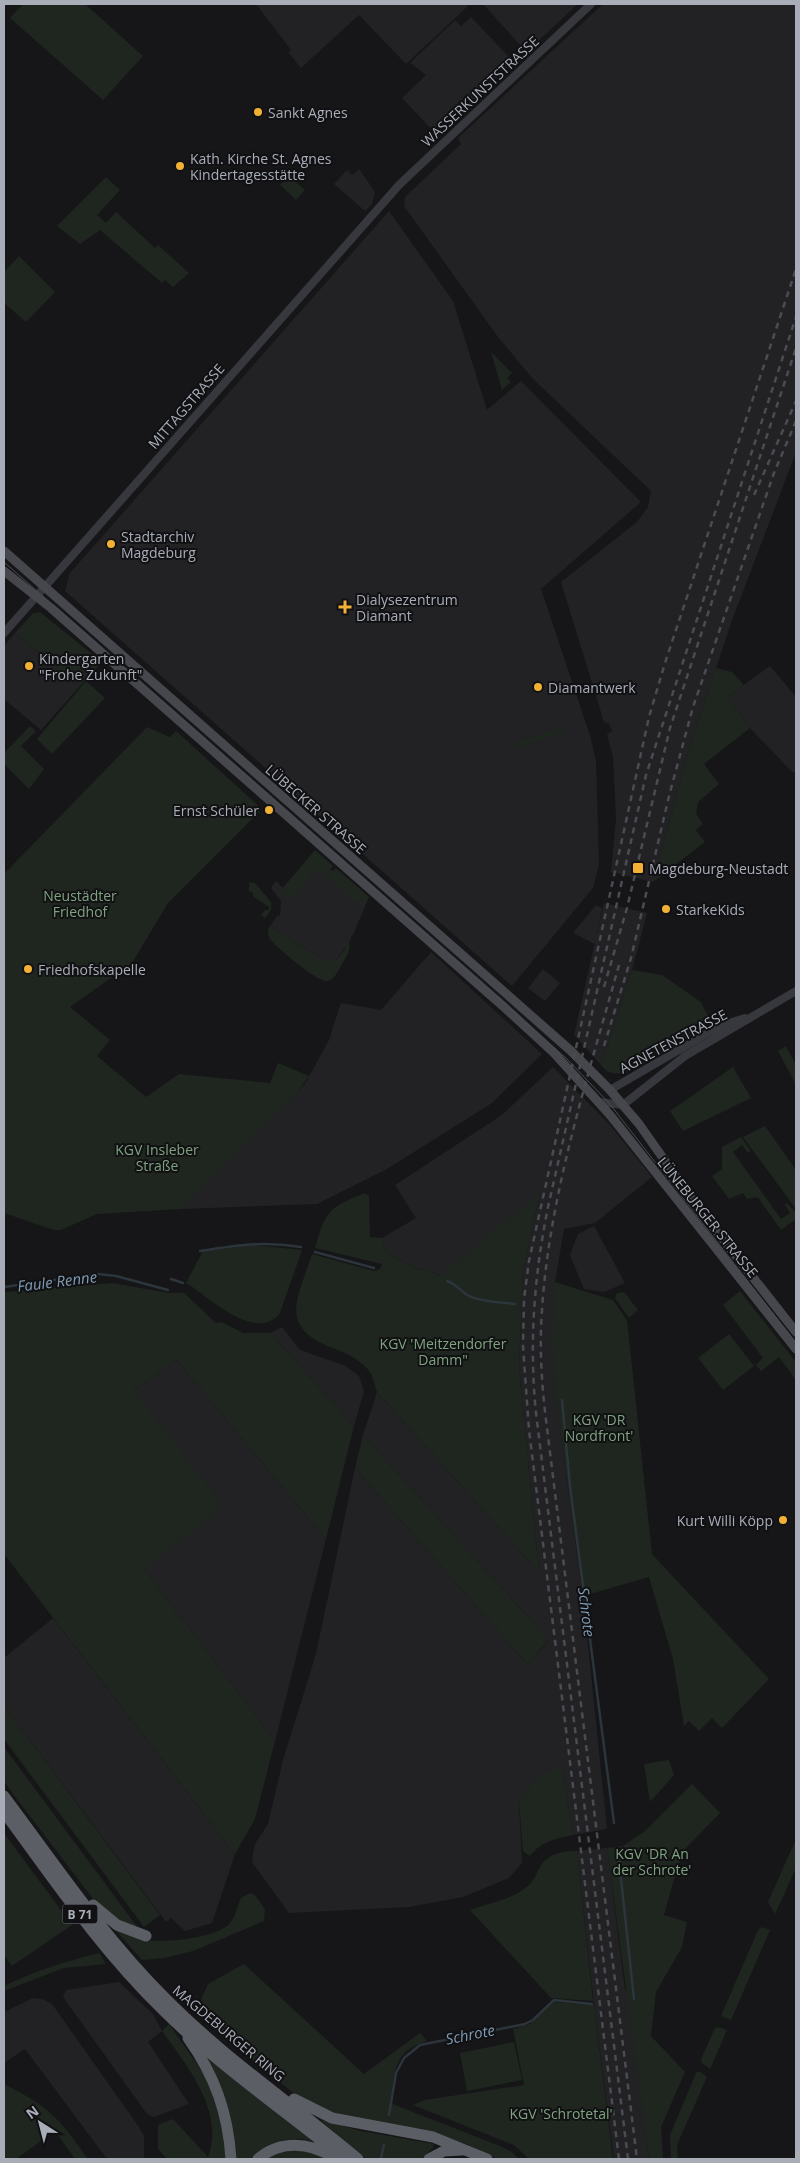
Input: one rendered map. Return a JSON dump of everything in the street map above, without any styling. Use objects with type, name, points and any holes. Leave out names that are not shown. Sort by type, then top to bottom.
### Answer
[{"type":"highway","name":"MAGDEBURGER RING","points":[[4,1796],[55,1865],[138,1970],[183,2016],[358,2159]]},
{"type":"highway","name":"MAGDEBURGER RING","points":[[4,1812],[117,1961],[178,2024],[344,2159]]},
{"type":"highway","points":[[55,1865],[65,1868],[94,1906],[105,1917],[124,1928],[146,1936]]},
{"type":"highway","points":[[178,2024],[204,2063],[218,2092],[228,2127],[231,2159]]},
{"type":"highway","points":[[264,2082],[316,2112],[332,2118],[433,2137],[487,2159]]},
{"type":"highway","points":[[258,2159],[273,2149],[296,2145],[316,2149],[336,2159]]},
{"type":"highway","points":[[429,2159],[444,2151],[469,2151]]},
{"type":"main road","name":"LÜBECKER STRASSE","points":[[4,551],[568,1048],[610,1090]]},
{"type":"main road","name":"LÜBECKER STRASSE","points":[[4,571],[35,596],[504,1007],[554,1054],[599,1102]]},
{"type":"main road","points":[[610,1090],[610,1115]]},
{"type":"main road","name":"LÜNEBURGER STRASSE","points":[[610,1090],[673,1170],[699,1209],[796,1332]]},
{"type":"main road","name":"LÜNEBURGER STRASSE","points":[[599,1102],[796,1349]]},
{"type":"street","name":"WASSERKUNSTSTRASSE","points":[[388,198],[412,172],[591,4]]},
{"type":"street","name":"MITTAGSTRASSE","points":[[4,633],[388,198]]},
{"type":"street","name":"AGNETENSTRASSE","points":[[623,1105],[681,1059],[796,991]]},
{"type":"street","name":"AGNETENSTRASSE","points":[[610,1090],[708,1033],[726,1024],[750,1017]]},
{"type":"street","points":[[599,1102],[623,1105]]},
{"type":"shaded area","points":[[256,4],[465,4],[468,6],[406,64],[359,15],[301,68],[288,52],[291,50]]},
{"type":"shaded area","points":[[483,4],[578,4],[535,44],[521,46]]},
{"type":"shaded area","points":[[603,4],[796,4],[796,452],[730,626],[689,750],[653,882],[611,872],[616,818],[613,757],[607,734],[612,731],[609,724],[604,722],[561,582],[637,522],[648,507],[651,491],[532,378],[498,337],[404,206],[405,197],[461,144],[458,138]]},
{"type":"shaded area","points":[[471,17],[511,59],[512,63],[437,135],[402,98],[426,75],[410,63],[455,20],[461,26]]},
{"type":"shaded area","points":[[359,169],[375,192],[372,204],[365,211],[334,184],[347,170],[352,175]]},
{"type":"shaded area","points":[[389,211],[453,301],[487,410],[521,381],[641,502],[541,589],[591,739],[596,761],[599,865],[593,888],[512,986],[65,591],[70,573]]},
{"type":"shaded area","name":"Kindergarten \"Frohe Zukunft\"","points":[[15,633],[80,686],[41,730],[4,699],[4,646]]},
{"type":"shaded area","points":[[770,666],[796,697],[796,770],[793,773],[750,728],[727,697]]},
{"type":"shaded area","points":[[313,853],[366,902],[349,943],[335,961],[328,962],[271,928],[280,916],[281,901],[271,888],[276,881],[283,888]]},
{"type":"shaded area","points":[[604,903],[647,913],[632,970],[601,1065],[574,1035]]},
{"type":"shaded area","points":[[596,905],[602,908],[595,944],[573,933]]},
{"type":"shaded area","points":[[431,952],[542,1054],[492,1103],[387,1169],[317,1204],[181,1209],[290,1098],[292,1099],[306,1082],[329,1040],[341,1003],[381,1010]]},
{"type":"shaded area","points":[[543,969],[560,983],[545,1001],[528,988]]},
{"type":"shaded area","points":[[553,1067],[610,1125],[652,1177],[595,1223],[564,1229],[555,1282],[560,1430],[583,1596],[607,1829],[573,1835],[561,1764],[519,1803],[522,1863],[509,1878],[463,1897],[409,1907],[289,1913],[252,1862],[253,1854],[255,1844],[268,1824],[283,1760],[316,1654],[355,1468],[527,1664],[545,1646],[548,1639],[363,1435],[377,1392],[539,1572],[519,1369],[523,1271],[540,1194],[440,1276],[429,1270],[418,1269],[387,1254],[382,1238],[416,1218],[395,1185],[502,1115]]},
{"type":"shaded area","points":[[594,1226],[625,1283],[604,1292],[584,1289],[570,1255],[578,1234]]},
{"type":"shaded area","points":[[282,1327],[300,1350],[346,1366],[359,1376],[364,1391],[354,1426],[270,1333]]},
{"type":"shaded area","points":[[177,1360],[326,1539],[275,1741],[144,1569],[134,1390]]},
{"type":"shaded area","points":[[53,1618],[235,1854],[212,1923],[185,1931],[171,1918],[166,1922],[4,1706],[4,1658]]},
{"type":"shaded area","points":[[607,1848],[625,1990],[628,1990],[649,2159],[614,2159],[577,1851]]},
{"type":"shaded area","points":[[119,1982],[153,2014],[162,2031],[148,2042],[189,2104],[154,2117],[147,2114],[63,1997],[66,1990]]},
{"type":"shaded area","points":[[33,1998],[42,1999],[52,2004],[139,2127],[144,2136],[144,2159],[107,2159],[25,2049],[4,2063],[4,2012]]},
{"type":"green space","points":[[23,4],[85,4],[143,56],[103,100],[10,18]]},
{"type":"green space","points":[[289,176],[305,190],[296,200],[280,185]]},
{"type":"green space","points":[[106,177],[120,190],[97,215],[106,223],[116,212],[155,248],[158,245],[189,273],[173,287],[165,280],[162,283],[100,230],[80,244],[57,226]]},
{"type":"green space","points":[[19,256],[55,292],[26,322],[4,303],[4,272]]},
{"type":"green space","points":[[491,352],[512,373],[507,378],[511,382],[502,390]]},
{"type":"green space","points":[[40,612],[102,662],[80,686],[15,633],[33,613]]},
{"type":"green space","points":[[716,668],[732,672],[744,685],[727,697],[750,728],[704,764],[719,784],[698,802],[696,814],[703,824],[696,830],[705,842],[653,882],[689,750]]},
{"type":"green space","points":[[86,681],[105,698],[52,754],[37,739]]},
{"type":"green space","points":[[30,726],[36,731],[21,746],[44,769],[29,789],[4,764],[4,753]]},
{"type":"green space","name":"Neustädter Friedhof","points":[[147,727],[170,737],[176,731],[262,809],[168,903],[132,963],[70,1007],[110,1040],[97,1056],[146,1097],[179,1074],[270,1083],[278,1063],[309,1076],[292,1100],[290,1099],[181,1209],[97,1214],[61,1230],[54,1230],[4,1213],[4,874]]},
{"type":"green space","points":[[563,727],[565,732],[516,748],[514,743]]},
{"type":"green space","points":[[315,850],[333,866],[325,876],[316,869],[293,897],[281,890]]},
{"type":"green space","points":[[336,868],[369,897],[353,935],[349,934],[348,929],[354,931],[363,907],[327,878]]},
{"type":"green space","points":[[249,882],[255,883],[271,902],[271,910],[265,918],[261,915],[265,910],[269,910],[269,907],[254,897],[252,891],[249,892]]},
{"type":"green space","points":[[278,915],[280,916],[271,928],[328,962],[331,957],[336,960],[346,948],[342,945],[346,941],[349,942],[348,953],[332,979],[322,980],[307,971],[271,940],[268,929]]},
{"type":"green space","points":[[632,970],[662,975],[701,1002],[711,1022],[654,1058],[619,1074],[608,1071],[601,1065]]},
{"type":"green space","points":[[786,1046],[796,1065],[796,1085],[778,1051]]},
{"type":"green space","points":[[733,1067],[751,1098],[683,1131],[670,1111]]},
{"type":"green space","points":[[765,1126],[796,1170],[796,1209],[743,1137]]},
{"type":"green space","points":[[741,1137],[751,1151],[748,1153],[742,1145],[733,1152],[781,1219],[790,1213],[785,1205],[787,1203],[796,1213],[796,1219],[781,1230],[759,1199],[756,1197],[747,1199],[743,1193],[729,1199],[712,1176],[722,1169],[722,1147]]},
{"type":"green space","name":"KGV 'Meitzendorfer Damm\"","points":[[365,1193],[369,1196],[370,1237],[382,1238],[387,1254],[418,1269],[429,1270],[439,1276],[540,1193],[523,1271],[519,1369],[539,1572],[377,1392],[372,1376],[366,1367],[358,1360],[315,1340],[304,1331],[298,1321],[296,1310],[298,1298],[312,1254],[374,1271],[380,1269],[382,1264],[315,1248],[322,1225],[330,1212],[343,1203]]},
{"type":"green space","points":[[254,1245],[302,1250],[280,1313],[270,1321],[258,1323],[246,1321],[232,1314],[186,1283],[203,1251]]},
{"type":"green space","name":"KGV 'DR Nordfront'","points":[[555,1282],[613,1300],[627,1320],[652,1554],[769,1679],[722,1728],[712,1718],[699,1731],[689,1721],[684,1726],[673,1659],[649,1577],[583,1596],[560,1430],[552,1342]]},
{"type":"green space","points":[[112,1283],[169,1293],[184,1293],[216,1323],[222,1322],[243,1333],[270,1333],[354,1426],[326,1539],[177,1360],[134,1390],[223,1506],[144,1569],[275,1741],[255,1819],[235,1854],[4,1554],[4,1292]]},
{"type":"green space","points":[[740,1291],[796,1362],[796,1380],[779,1357],[761,1371],[756,1365],[763,1358],[723,1305]]},
{"type":"green space","points":[[624,1292],[638,1310],[629,1318],[615,1298],[617,1293]]},
{"type":"green space","points":[[729,1334],[754,1366],[723,1390],[698,1358]]},
{"type":"green space","points":[[363,1435],[548,1639],[545,1645],[527,1664],[355,1468]]},
{"type":"green space","points":[[4,1706],[160,1915],[144,1927],[4,1739]]},
{"type":"green space","points":[[4,1747],[141,1932],[129,1927],[97,1904],[13,1794],[4,1781]]},
{"type":"green space","points":[[669,1760],[674,1775],[650,1802],[644,1764]]},
{"type":"green space","points":[[561,1764],[573,1835],[555,1839],[544,1844],[530,1856],[523,1851],[519,1803],[539,1776]]},
{"type":"green space","name":"KGV 'DR An der Schrote'","points":[[692,1784],[720,1813],[686,1848],[687,1851],[678,1865],[664,1915],[687,1922],[682,1947],[656,1992],[651,2036],[685,2072],[661,2127],[663,2159],[649,2159],[607,1848],[623,1846],[645,1831]]},
{"type":"green space","points":[[4,1833],[72,1925],[12,1966],[4,1955]]},
{"type":"green space","points":[[796,1839],[796,1868],[775,1914],[768,1902]]},
{"type":"green space","name":"KGV 'DR An der Schrote'","points":[[577,1851],[593,2001],[551,1998],[470,1910],[518,1893],[530,1884],[543,1862],[556,1854]]},
{"type":"green space","points":[[250,1893],[254,1894],[265,1909],[264,1921],[193,1951],[165,1958],[142,1960],[111,1925],[133,1935],[155,1941],[203,1936],[224,1928],[230,1923],[241,1898]]},
{"type":"green space","points":[[762,1927],[770,1930],[731,2020],[721,2016],[758,1930]]},
{"type":"green space","points":[[99,1953],[106,1964],[64,1968],[4,1991],[4,1986],[27,1976]]},
{"type":"green space","points":[[244,1964],[364,2074],[420,2033],[427,2041],[416,2045],[401,2057],[395,2073],[390,2103],[500,2146],[512,2152],[519,2159],[498,2159],[464,2143],[443,2137],[330,2112],[296,2095],[214,2029],[218,2024],[200,2002],[208,1984]]},
{"type":"green space","name":"KGV 'Schrotetal'","points":[[554,2002],[594,2005],[613,2159],[529,2159],[514,2145],[413,2105],[425,2100],[524,2085],[513,2029],[530,2024]]},
{"type":"green space","points":[[169,2024],[204,2074],[220,2111],[226,2159],[167,2159],[158,2149],[158,2125],[173,2119],[208,2157],[212,2140],[212,2123],[208,2106],[201,2090],[162,2031]]},
{"type":"green space","points":[[719,2027],[727,2030],[710,2069],[702,2063],[701,2059],[715,2028]]},
{"type":"green space","points":[[514,2042],[522,2080],[467,2091],[460,2053]]},
{"type":"green space","points":[[206,2056],[313,2141],[301,2139],[285,2140],[275,2143],[251,2159],[235,2159]]},
{"type":"green space","points":[[699,2071],[707,2077],[677,2145],[678,2159],[671,2159],[670,2135],[696,2073]]},
{"type":"green space","points":[[4,2084],[43,2107],[61,2123],[88,2159],[75,2159],[55,2131],[16,2159],[4,2159]]},
{"type":"green space","points":[[319,2119],[361,2131],[434,2144],[433,2148],[421,2159],[366,2159]]},
{"type":"green space","points":[[304,2150],[329,2159],[265,2159],[275,2153]]},
{"type":"waterway","name":"Faule Renne","points":[[200,1251],[250,1244],[301,1247]]},
{"type":"waterway","name":"Faule Renne","points":[[315,1252],[374,1268]]},
{"type":"waterway","name":"Faule Renne","points":[[4,1287],[98,1274],[116,1276],[168,1290]]},
{"type":"waterway","name":"Faule Renne","points":[[171,1279],[183,1283]]},
{"type":"waterway","name":"Faule Renne","points":[[447,1281],[472,1297],[515,1304]]},
{"type":"waterway","name":"Schrote","points":[[562,1400],[570,1486],[614,1823]]},
{"type":"waterway","name":"Schrote","points":[[618,1851],[634,1999]]},
{"type":"waterway","name":"Schrote","points":[[389,2115],[396,2073],[404,2058],[420,2045],[525,2024],[533,2020],[554,2000],[592,2004]]},
{"type":"waterway","name":"Schrote","points":[[381,2158],[384,2145]]},
{"type":"tram line","points":[[4,562],[567,1059],[609,1103],[796,1343]]},
{"type":"railway","points":[[619,2159],[529,1430],[523,1346],[524,1299],[529,1261],[649,717],[665,663],[796,269]]},
{"type":"railway","points":[[628,2159],[536,1413],[533,1361],[536,1284],[548,1207],[646,775],[796,317]]},
{"type":"railway","points":[[604,987],[627,908],[670,728],[796,348]]},
{"type":"railway","points":[[754,495],[796,401]]},
{"type":"railway","points":[[604,1046],[631,958],[669,796],[693,707],[774,473],[796,421]]},
{"type":"railway","points":[[619,965],[561,1180],[546,1267],[541,1325],[541,1355],[545,1413],[637,2159]]},
{"type":"place","name":"Sankt Agnes","points":[[258,112]]},
{"type":"place","name":"Kath. Kirche St. Agnes Kindertagesstätte","points":[[180,166]]},
{"type":"place","name":"Stadtarchiv Magdeburg","points":[[111,544]]},
{"type":"place","name":"Dialysezentrum Diamant","points":[[345,607]]},
{"type":"place","name":"Kindergarten \"Frohe Zukunft\"","points":[[29,666]]},
{"type":"place","name":"Diamantwerk","points":[[538,687]]},
{"type":"place","name":"Ernst Schüler","points":[[269,810]]},
{"type":"place","name":"Magdeburg-Neustadt","points":[[638,868]]},
{"type":"place","name":"StarkeKids","points":[[666,909]]},
{"type":"place","name":"Friedhofskapelle","points":[[28,969]]},
{"type":"place","name":"Kurt Willi Köpp","points":[[783,1520]]},
{"type":"park label","name":"KGV Insleber Straße","points":[[157,1158]]}]
